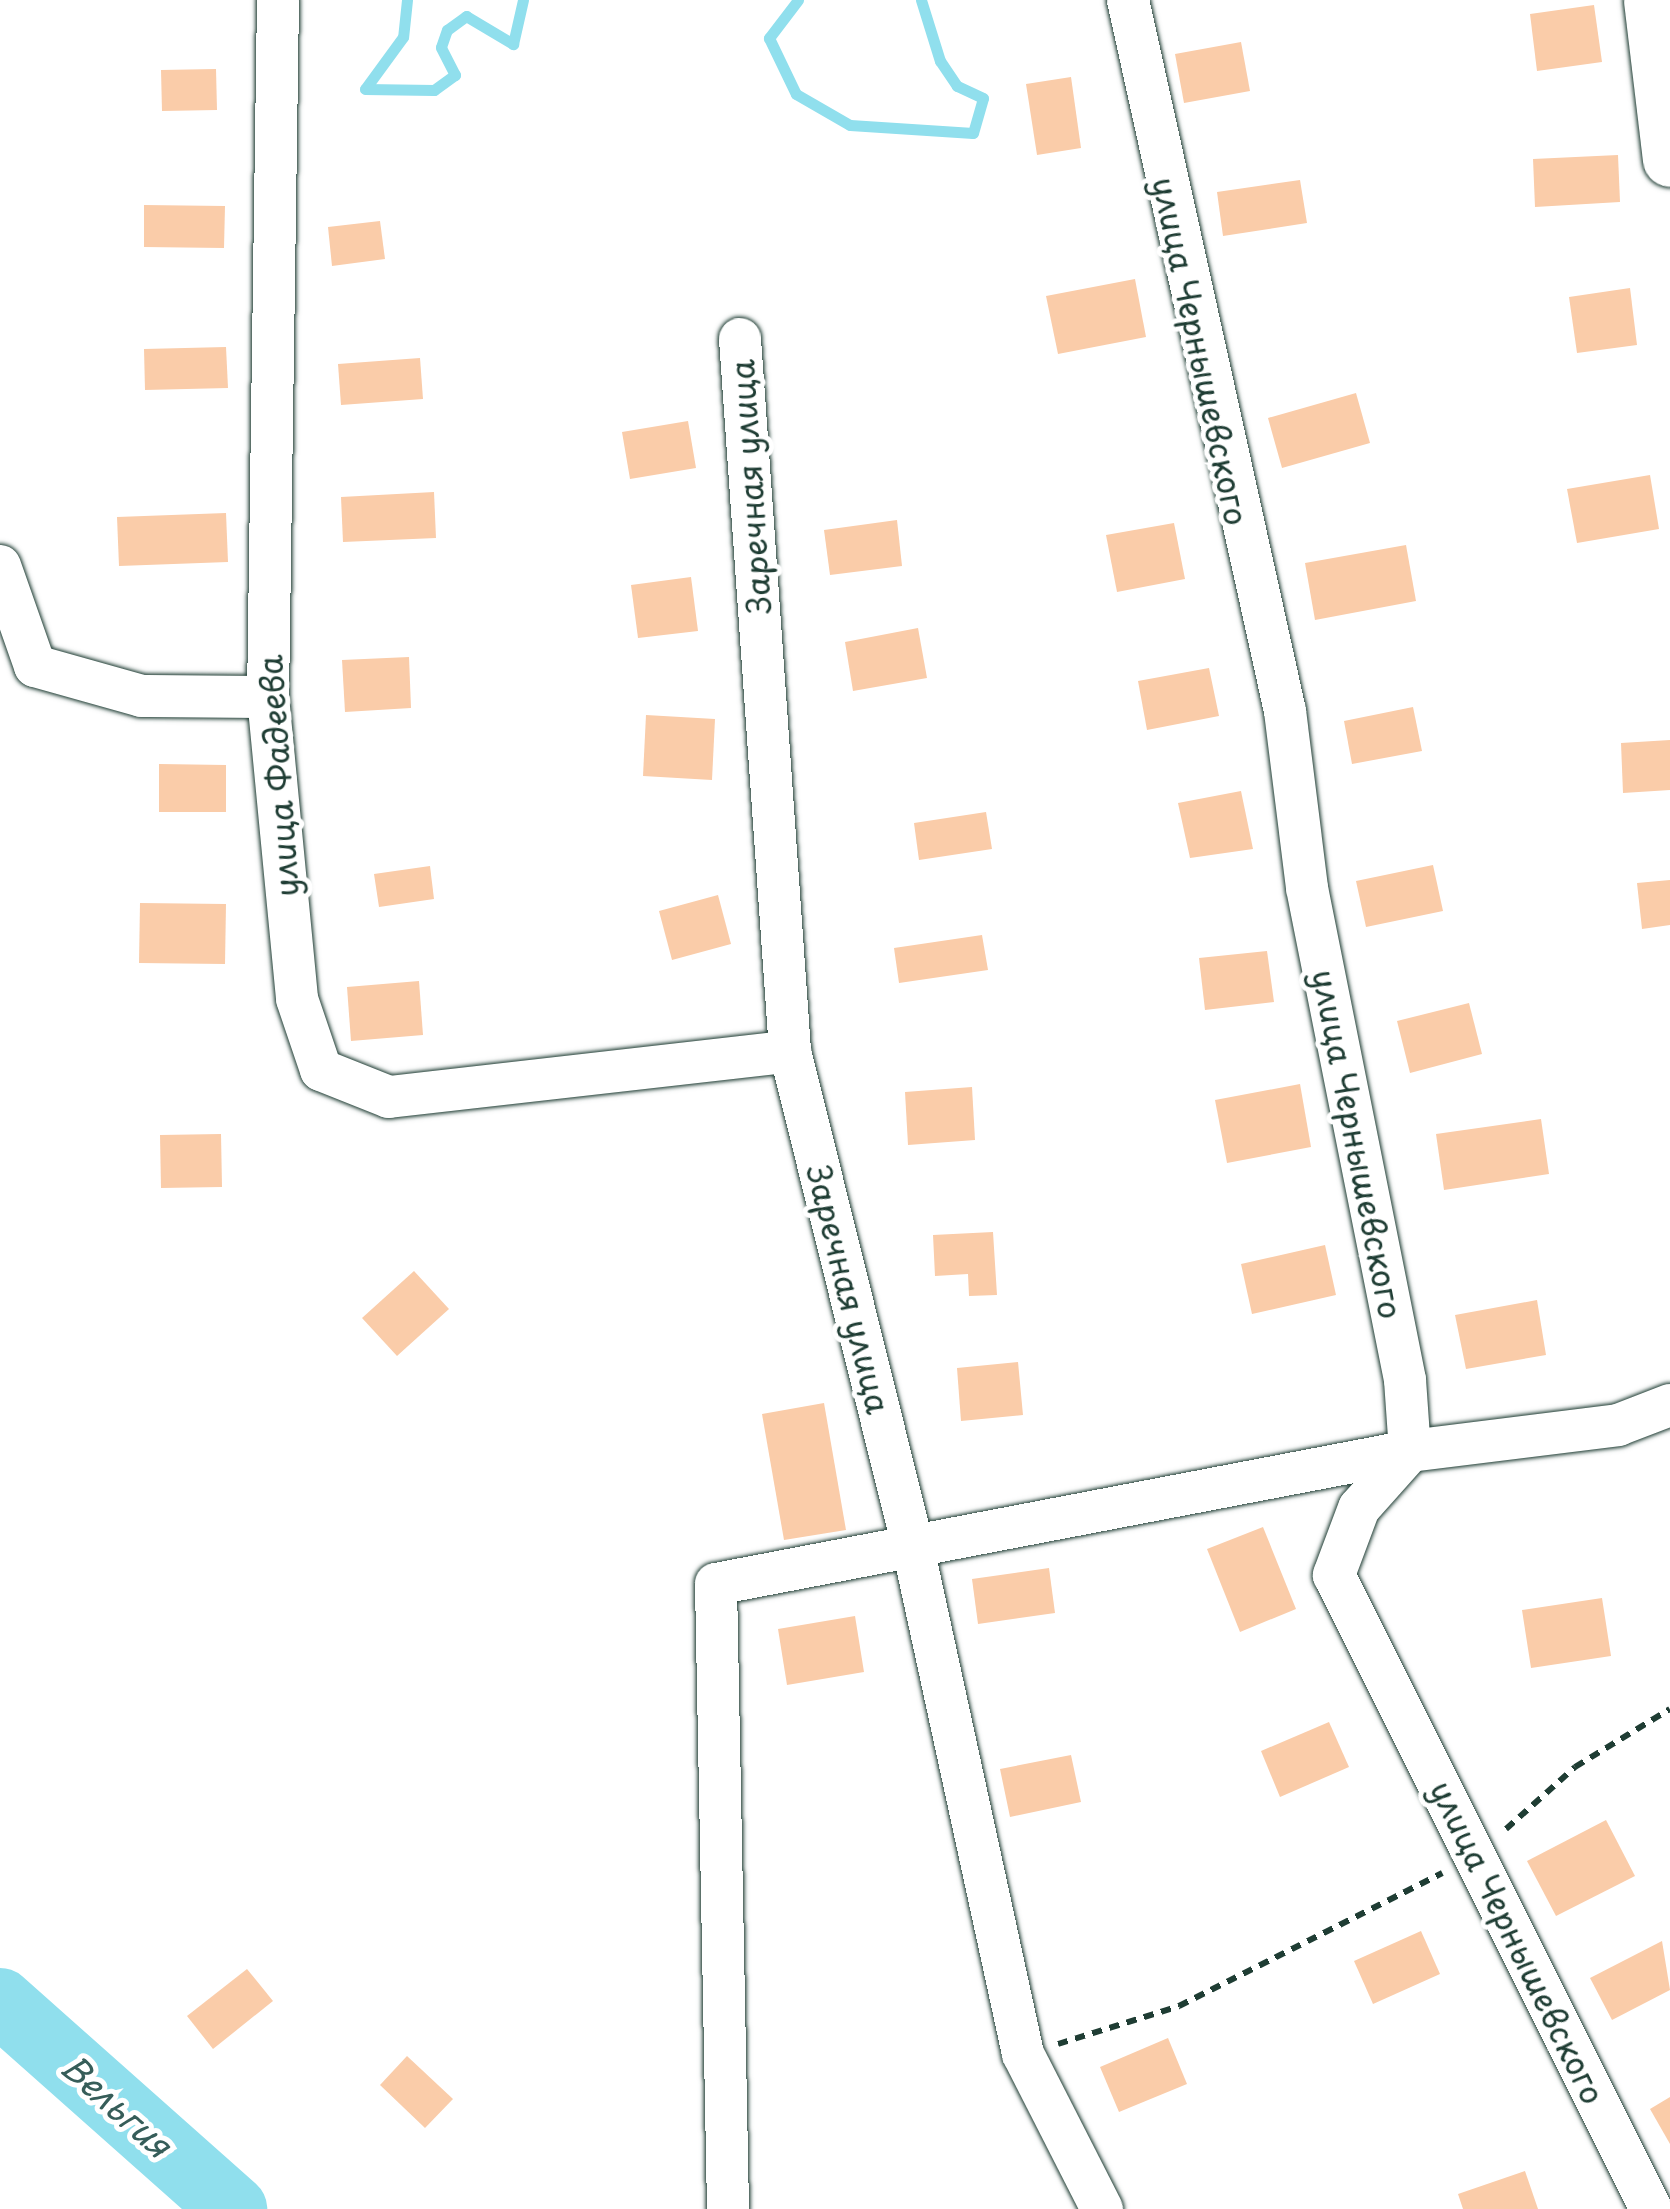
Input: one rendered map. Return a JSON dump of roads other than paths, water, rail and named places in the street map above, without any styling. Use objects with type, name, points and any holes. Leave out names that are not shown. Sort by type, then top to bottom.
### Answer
[{"type":"street","name":"улица Фадеева","points":[[278,0],[268,697],[297,999],[322,1070],[389,1097],[790,1050]]},
{"type":"street","name":"улица Чернышевского","points":[[1128,0],[1284,712],[1410,1451],[1358,1508],[1334,1576],[1651,2209]]},
{"type":"street","points":[[1651,0],[1670,160]]},
{"type":"street","name":"Заречная улица","points":[[740,339],[790,1050],[912,1543],[1023,2054],[1102,2209]]},
{"type":"street","points":[[3,599],[35,666],[142,696],[268,697]]},
{"type":"street","points":[[728,2209],[716,1584],[912,1543],[1410,1451],[1618,1425],[1670,1405]]},
{"type":"waterway","points":[[407,0],[403,37],[365,89],[434,90],[455,75],[441,47],[447,30],[466,16],[513,44],[523,0]]},
{"type":"waterway","points":[[798,0],[769,38],[796,94],[850,125],[973,133],[983,98],[957,86],[940,61],[921,0]]},
{"type":"waterway","name":"Вельгия","points":[[0,2002],[233,2209]]}]
